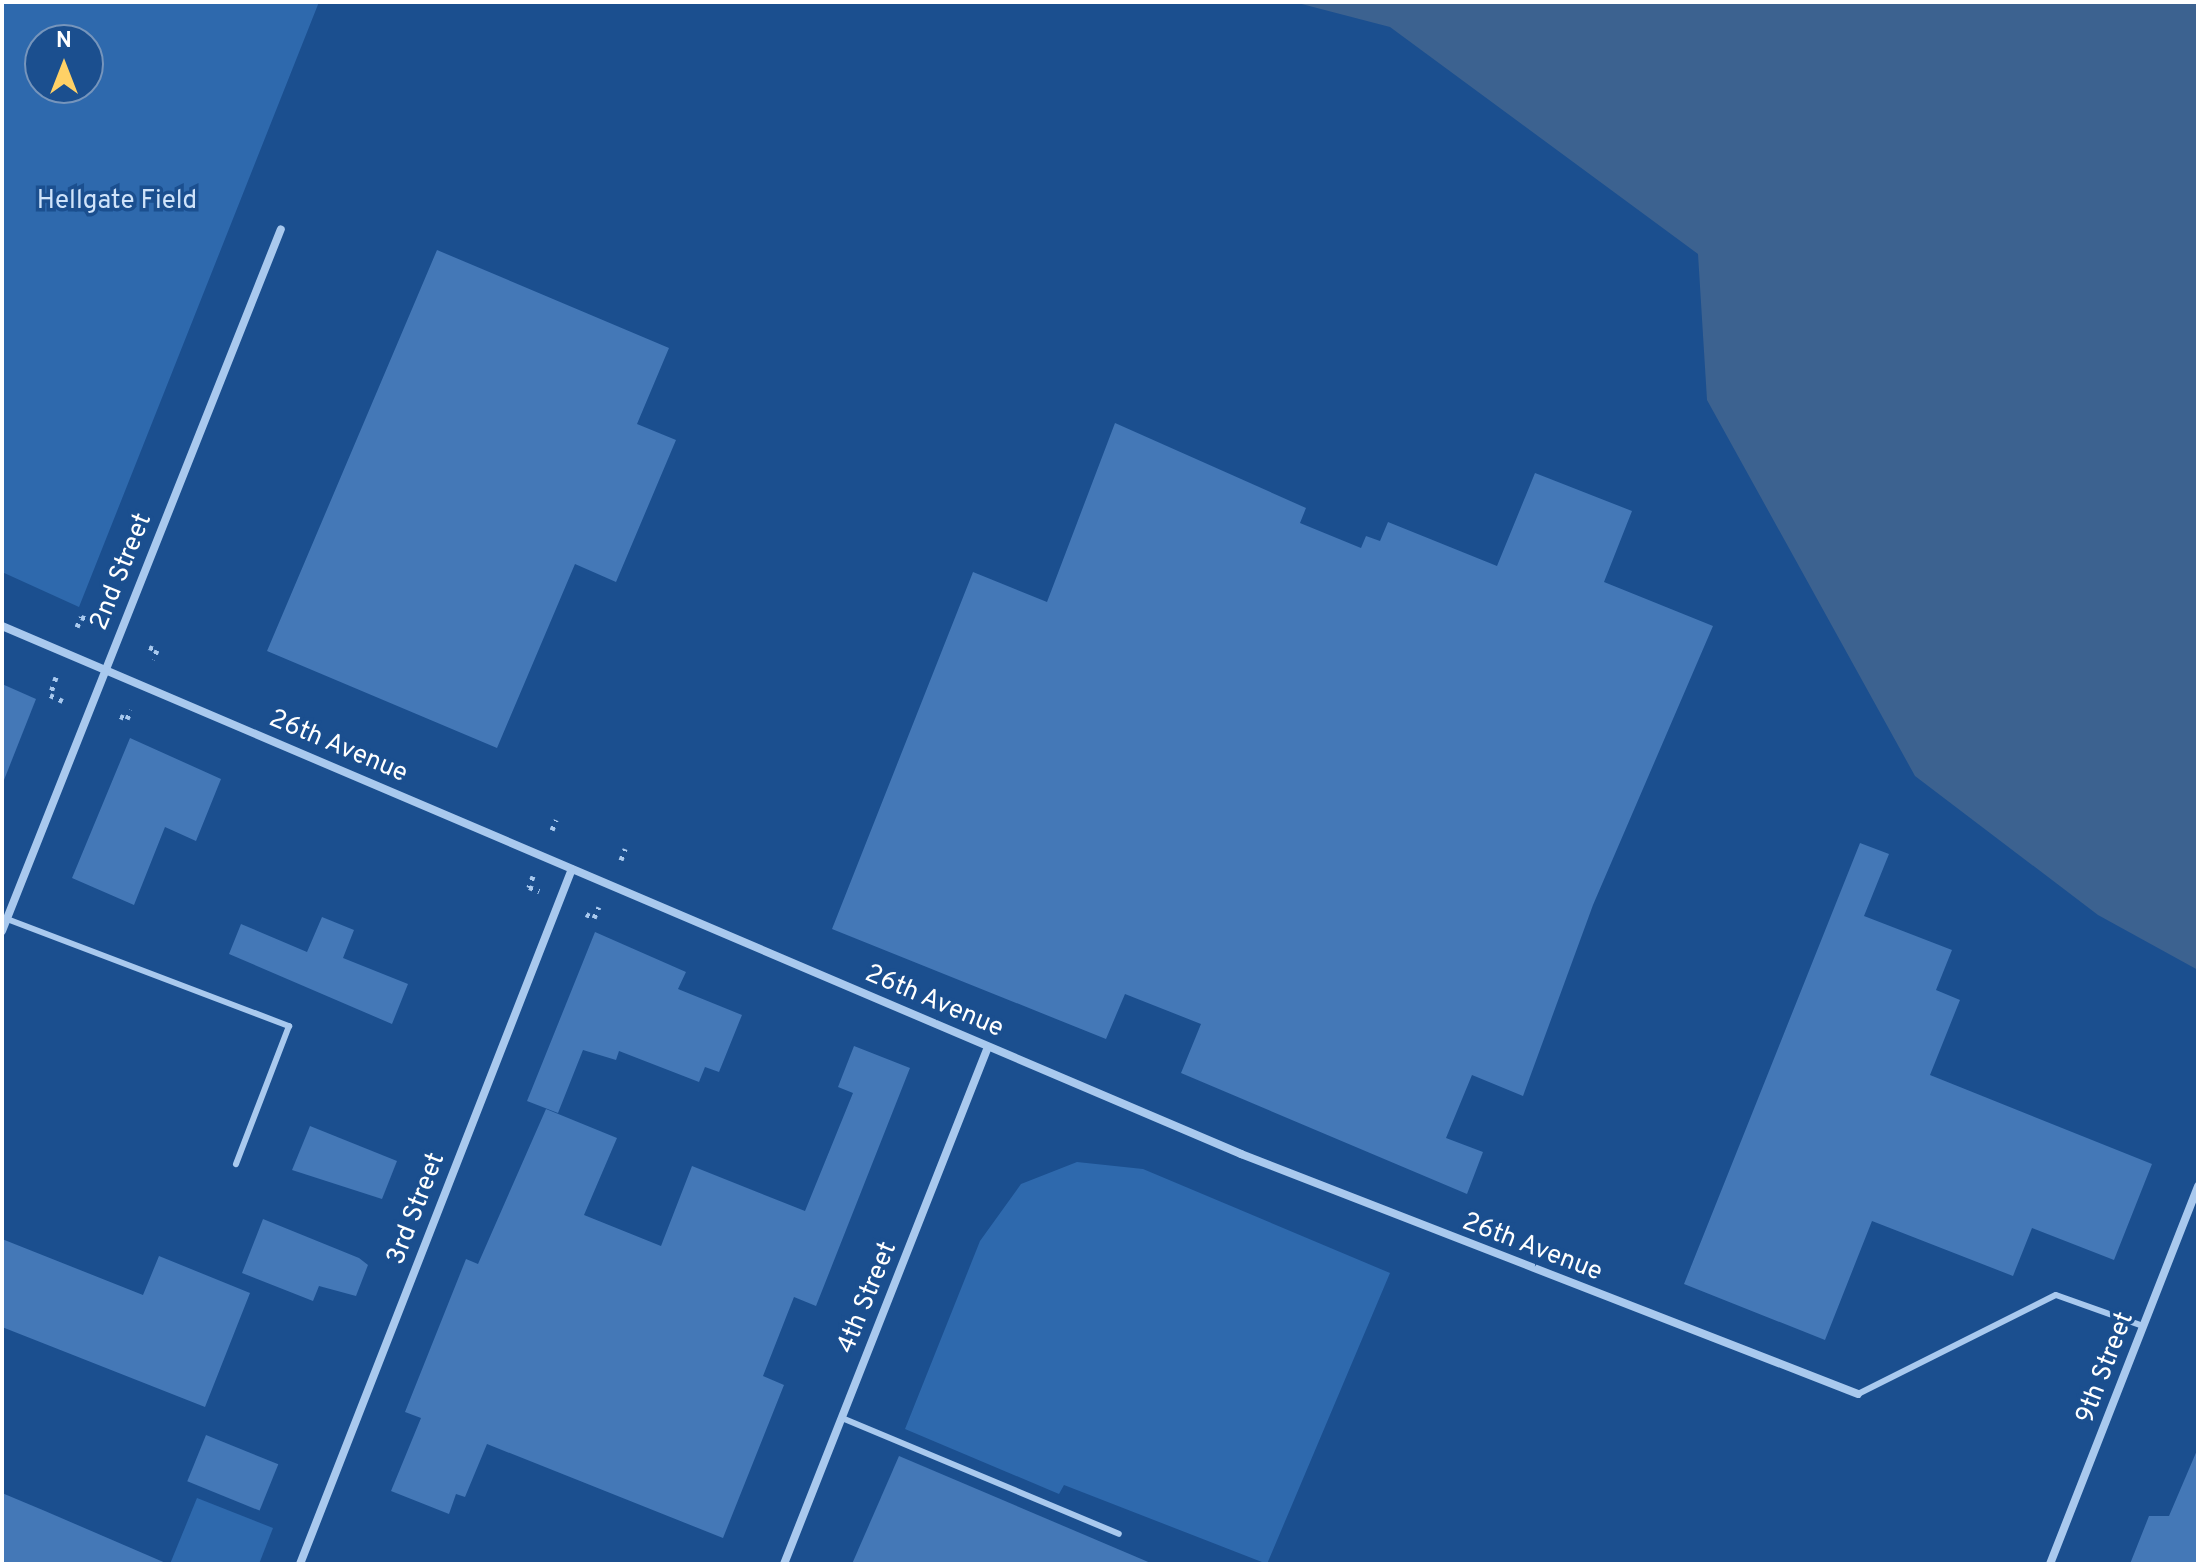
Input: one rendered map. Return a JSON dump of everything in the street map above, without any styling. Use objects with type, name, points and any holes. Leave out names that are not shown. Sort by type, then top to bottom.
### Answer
[{"type":"street","name":"2nd Street","points":[[2,931],[281,229]]},
{"type":"street","name":"26th Avenue","points":[[2,626],[988,1047],[1432,1232],[1858,1394]]},
{"type":"street","name":"3rd Street","points":[[300,1564],[572,869]]},
{"type":"street","name":"4th Street","points":[[784,1564],[988,1047]]},
{"type":"street","name":"9th Street","points":[[2050,1564],[2198,1186]]},
{"type":"lane","points":[[7,919],[289,1026],[236,1164]]},
{"type":"lane","points":[[1858,1394],[2056,1295],[2143,1326]]},
{"type":"lane","points":[[842,1418],[1119,1534]]},
{"type":"path","points":[[77,627],[81,617],[90,620]]},
{"type":"path","points":[[149,647],[157,650],[153,659]]},
{"type":"path","points":[[56,677],[50,695],[63,701]]},
{"type":"path","points":[[120,716],[127,719],[131,710]]},
{"type":"path","points":[[552,830],[556,820]]},
{"type":"path","points":[[621,860],[625,849]]},
{"type":"path","points":[[533,875],[529,887],[541,892]]},
{"type":"path","points":[[586,914],[594,918],[599,907]]},
{"type":"green space","name":"Hellgate Field","points":[[2,2],[319,2],[79,607],[2,572]]},
{"type":"green space","points":[[1077,1162],[1143,1169],[1390,1273],[1267,1564],[1064,1485],[1059,1494],[905,1429],[980,1241],[1021,1184]]},
{"type":"green space","points":[[197,1498],[273,1528],[259,1564],[170,1564]]},
{"type":"shaded area","points":[[1294,2],[2198,2],[2198,970],[2098,915],[1915,776],[1707,400],[1698,254],[1390,27]]},
{"type":"building","points":[[437,250],[669,348],[637,424],[676,440],[616,582],[575,564],[497,748],[267,651]]},
{"type":"building","points":[[1115,423],[1306,508],[1300,523],[1361,548],[1366,536],[1380,541],[1388,522],[1497,566],[1535,473],[1632,511],[1604,582],[1713,626],[1593,905],[1523,1096],[1472,1075],[1446,1138],[1483,1152],[1467,1194],[1181,1073],[1201,1024],[1125,994],[1106,1039],[832,929],[973,572],[1047,602]]},
{"type":"building","points":[[2,684],[36,699],[4,780],[2,780]]},
{"type":"building","points":[[130,738],[221,779],[196,841],[165,827],[134,905],[72,878]]},
{"type":"building","points":[[1860,843],[1889,854],[1864,916],[1952,950],[1936,990],[1960,1000],[1930,1075],[2152,1164],[2114,1260],[2032,1228],[2013,1276],[1872,1221],[1825,1340],[1684,1284]]},
{"type":"building","points":[[322,917],[354,930],[343,958],[408,984],[392,1024],[229,954],[241,924],[307,952]]},
{"type":"building","points":[[595,932],[686,972],[678,989],[742,1015],[719,1072],[705,1067],[699,1082],[619,1051],[616,1060],[583,1050],[558,1113],[527,1101]]},
{"type":"building","points":[[854,1046],[910,1068],[816,1306],[794,1297],[763,1376],[784,1385],[723,1538],[487,1444],[465,1497],[456,1494],[449,1514],[391,1491],[421,1418],[405,1412],[466,1259],[478,1264],[546,1109],[617,1138],[584,1215],[661,1246],[692,1166],[805,1211],[853,1093],[838,1087]]},
{"type":"building","points":[[310,1126],[397,1161],[382,1199],[292,1170]]},
{"type":"building","points":[[263,1219],[359,1258],[368,1265],[356,1296],[319,1286],[313,1301],[242,1273]]},
{"type":"building","points":[[2,1239],[143,1295],[159,1256],[250,1293],[205,1407],[2,1327]]},
{"type":"building","points":[[206,1435],[278,1464],[260,1511],[187,1481]]},
{"type":"building","points":[[2198,1448],[2198,1564],[2130,1564],[2149,1516],[2169,1516]]},
{"type":"building","points":[[899,1456],[1153,1564],[852,1564]]},
{"type":"building","points":[[2,1493],[45,1511],[168,1564],[2,1564]]}]
